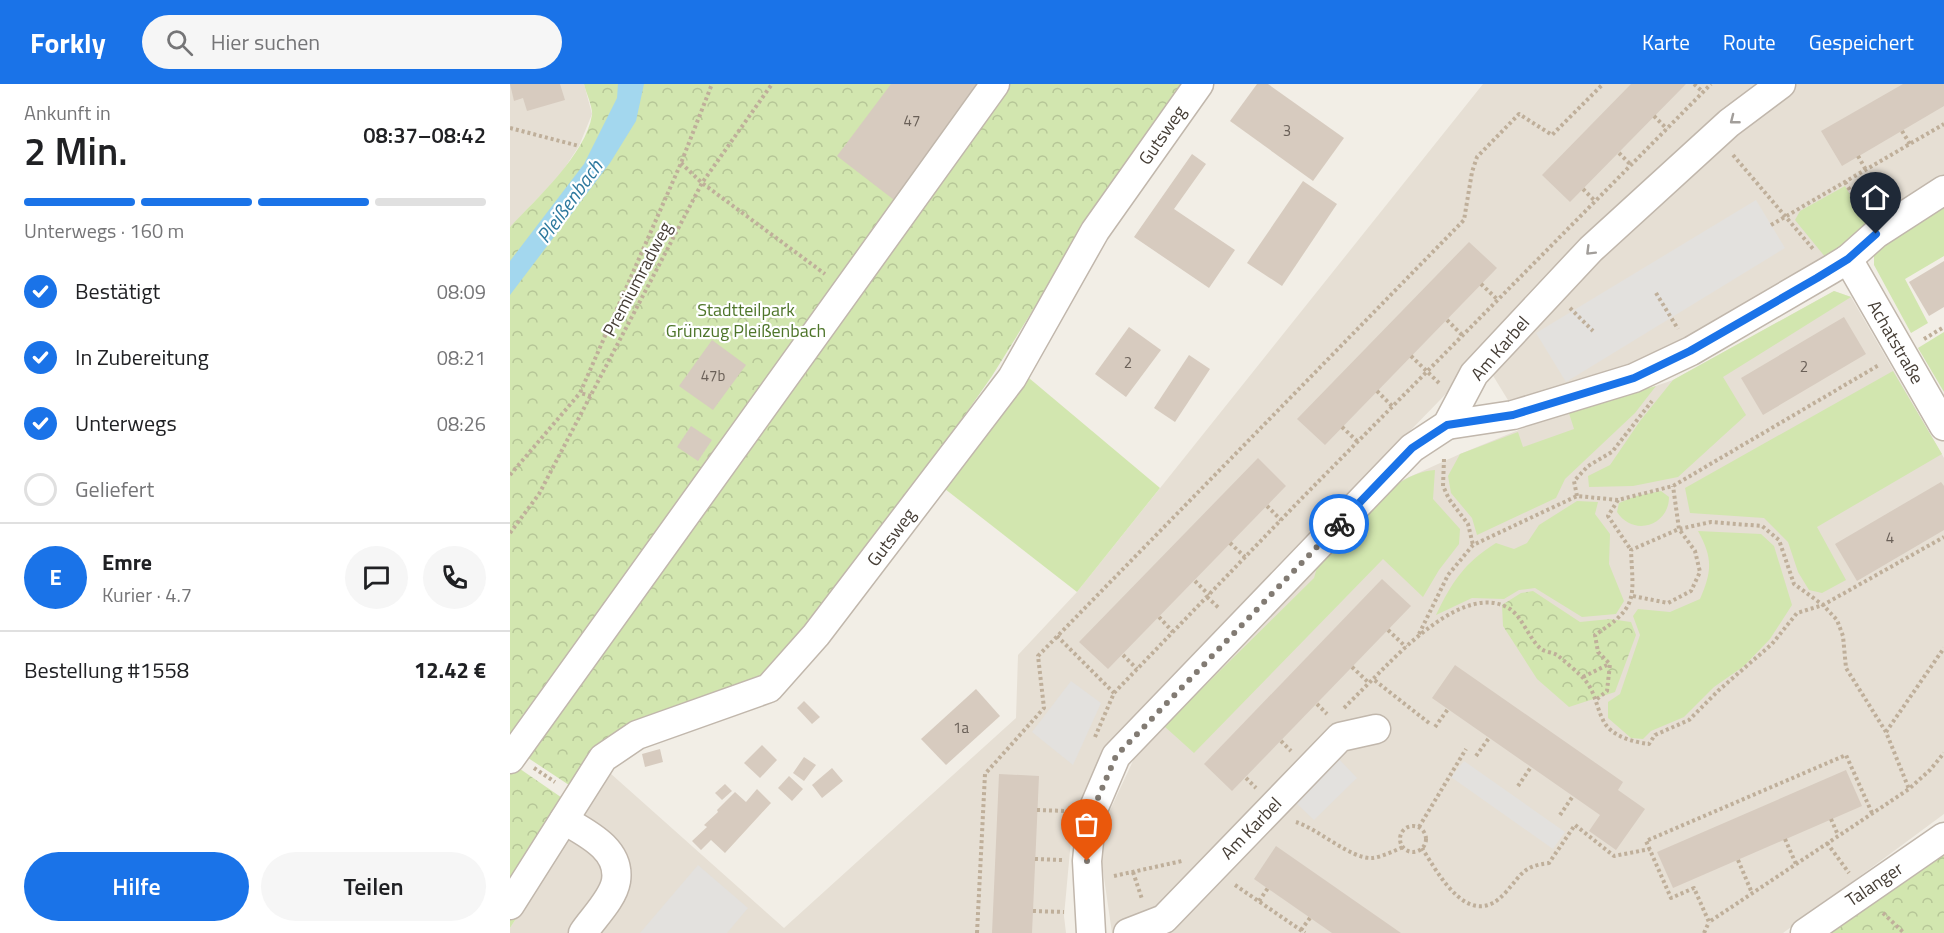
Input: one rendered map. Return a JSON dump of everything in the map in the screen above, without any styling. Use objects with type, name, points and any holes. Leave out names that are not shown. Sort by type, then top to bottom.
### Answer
[{"type":"street","points":[[512,756],[995,84]]},
{"type":"street","name":"Gutsweg","points":[[510,904],[603,758],[620,744],[637,735],[769,688],[816,635],[1012,378],[1095,231],[1198,84]]},
{"type":"street","name":"Am Karbel","points":[[1091,933],[1087,882],[1092,812],[1116,756],[1412,448],[1453,414],[1474,374],[1591,249],[1715,136],[1781,84]]},
{"type":"street","points":[[1453,414],[1513,415],[1634,378],[1690,351],[1839,264],[1876,234],[1944,189]]},
{"type":"street","name":"Achatstraße","points":[[1839,264],[1901,352],[1944,426]]},
{"type":"street","name":"Am Karbel","points":[[1128,933],[1164,919],[1340,737],[1376,729]]},
{"type":"street","points":[[571,810],[605,848],[613,863],[616,881],[584,933]]},
{"type":"street","name":"Talanger","points":[[1805,933],[1944,837]]},
{"type":"path","points":[[510,475],[580,393],[681,163],[712,84]]},
{"type":"path","name":"Premiumradweg","points":[[510,533],[539,494],[702,183],[772,84]]},
{"type":"path","points":[[976,933],[985,774],[1044,708],[1038,656],[1464,220],[1472,172],[1477,157],[1520,114],[1552,135],[1603,84]]},
{"type":"path","points":[[1694,84],[1703,92]]},
{"type":"path","points":[[1094,738],[1114,693],[1281,520],[1711,84]]},
{"type":"path","points":[[1654,116],[1667,129]]},
{"type":"path","points":[[1771,225],[1944,124]]},
{"type":"path","points":[[510,128],[579,146]]},
{"type":"path","points":[[1902,131],[1910,144]]},
{"type":"path","points":[[1715,136],[1787,216],[1839,264]]},
{"type":"path","points":[[1619,153],[1632,165]]},
{"type":"path","points":[[1858,156],[1866,170]]},
{"type":"path","points":[[681,163],[702,183],[847,291]]},
{"type":"path","points":[[1845,182],[1876,234]]},
{"type":"path","points":[[1583,189],[1595,201]]},
{"type":"path","points":[[1481,284],[1498,300]]},
{"type":"path","points":[[1656,293],[1690,351]]},
{"type":"path","points":[[1447,320],[1463,336]]},
{"type":"path","points":[[1418,635],[1448,575],[1473,545],[1577,496],[1618,500],[1673,486],[1944,327]]},
{"type":"path","points":[[1411,356],[1427,372],[1453,414],[1443,486],[1449,499],[1468,524],[1473,545]]},
{"type":"path","points":[[1377,392],[1393,406]]},
{"type":"path","points":[[580,393],[591,396]]},
{"type":"path","points":[[1577,496],[1574,481],[1588,466],[1612,452],[1655,396]]},
{"type":"path","points":[[1342,427],[1358,442]]},
{"type":"path","points":[[1633,596],[1668,603],[1691,591],[1700,572],[1695,551],[1679,529],[1673,486]]},
{"type":"path","points":[[1610,664],[1598,652],[1595,635],[1620,618],[1633,596],[1631,550],[1608,516],[1618,500]]},
{"type":"path","points":[[1267,506],[1281,520]]},
{"type":"path","points":[[1631,550],[1679,529],[1711,522],[1762,526],[1779,540],[1794,584],[1823,605],[1837,620],[1843,636],[1846,669],[1886,732],[1908,789]]},
{"type":"path","points":[[1429,723],[1373,678],[1418,635],[1467,606],[1496,603],[1512,610],[1541,649],[1556,654],[1574,673],[1583,677],[1597,699],[1603,722],[1629,741],[1649,744],[1655,735],[1689,720],[1719,690],[1772,644],[1797,613],[1823,605],[1944,537]]},
{"type":"path","points":[[1230,543],[1245,557]]},
{"type":"path","points":[[1195,581],[1209,595]]},
{"type":"path","points":[[1159,617],[1173,632]]},
{"type":"path","points":[[1388,630],[1406,647]]},
{"type":"path","points":[[1057,636],[1114,693]]},
{"type":"path","points":[[1886,732],[1944,648]]},
{"type":"path","points":[[1123,655],[1137,669]]},
{"type":"path","points":[[1583,677],[1610,664]]},
{"type":"path","points":[[1597,699],[1607,691],[1610,664]]},
{"type":"path","points":[[1352,667],[1369,682]]},
{"type":"path","points":[[1317,704],[1332,719]]},
{"type":"path","points":[[1435,728],[1448,709]]},
{"type":"path","points":[[1476,756],[1489,738]]},
{"type":"path","points":[[1419,827],[1466,749]]},
{"type":"path","points":[[1704,933],[1709,922],[1908,789],[1944,753]]},
{"type":"path","points":[[1694,888],[1671,898],[1646,841],[1846,754],[1872,813]]},
{"type":"path","points":[[512,756],[571,810]]},
{"type":"path","points":[[1518,786],[1531,767]]},
{"type":"path","points":[[1560,815],[1573,796]]},
{"type":"path","points":[[1831,819],[1838,836]]},
{"type":"path","points":[[1287,824],[1296,821],[1313,828],[1362,857],[1374,858],[1403,847],[1415,852],[1422,848],[1426,836],[1419,827],[1410,826],[1403,831],[1400,839],[1403,847]]},
{"type":"path","points":[[1422,848],[1454,896],[1466,904],[1479,907],[1492,903],[1506,893],[1521,871],[1536,864],[1549,863],[1575,825],[1614,856],[1650,849]]},
{"type":"path","points":[[1785,839],[1796,864]]},
{"type":"path","points":[[1827,843],[1862,892]]},
{"type":"path","points":[[1087,882],[1220,860],[1258,901],[1303,932],[1310,918]]},
{"type":"path","points":[[1738,860],[1752,893]]},
{"type":"path","points":[[1691,880],[1709,922]]},
{"type":"path","points":[[1258,901],[1268,888]]},
{"type":"shaded area","points":[[510,84],[584,84],[592,114],[579,146],[560,175],[510,227]]},
{"type":"shaded area","points":[[1483,84],[1764,84],[1626,204],[1440,400],[1166,682],[1105,749],[1073,818],[1064,916],[1066,933],[510,933],[510,928],[610,773],[784,928],[1016,718],[1018,655],[1077,592]]},
{"type":"shaded area","points":[[1797,84],[1944,84],[1944,181],[1696,343],[1511,405],[1492,374],[1503,352],[1662,196]]},
{"type":"shaded area","points":[[1756,200],[1785,248],[1566,382],[1536,333]]},
{"type":"shaded area","points":[[1834,291],[1851,297],[1944,458],[1944,814],[1783,933],[1112,933],[1098,836],[1145,735],[1394,484],[1568,410],[1633,394],[1673,380]]},
{"type":"shaded area","points":[[1071,681],[1101,703],[1073,765],[1032,732]]},
{"type":"shaded area","points":[[1338,758],[1357,778],[1314,820],[1295,802]]},
{"type":"shaded area","points":[[1464,761],[1565,832],[1553,849],[1451,777]]},
{"type":"shaded area","points":[[698,865],[748,908],[727,933],[640,933]]},
{"type":"green space","name":"Stadtteilpark Grünzug Pleißenbach","points":[[584,84],[1191,84],[1074,244],[992,376],[856,571],[767,680],[572,787],[510,746],[510,227],[546,190],[570,160],[588,130],[592,112]]},
{"type":"green space","points":[[1845,186],[1867,224],[1866,230],[1826,258],[1795,220],[1800,211]]},
{"type":"green space","points":[[1944,207],[1944,256],[1905,279],[1928,323],[1911,333],[1874,265],[1874,254],[1883,244]]},
{"type":"green space","points":[[1834,291],[1851,297],[1723,377],[1746,415],[1678,477],[1633,486],[1589,487],[1588,476],[1610,465],[1640,421],[1673,380]]},
{"type":"green space","points":[[1944,332],[1944,392],[1918,348]]},
{"type":"green space","points":[[1893,371],[1942,454],[1817,527],[1846,580],[1822,593],[1809,590],[1798,572],[1788,542],[1764,518],[1690,513],[1685,488]]},
{"type":"green space","points":[[1023,373],[1160,488],[1077,592],[945,489]]},
{"type":"green space","points":[[1656,386],[1635,413],[1565,479],[1556,498],[1477,535],[1472,518],[1451,493],[1448,476],[1460,454],[1518,432],[1523,447],[1574,429],[1568,410]]},
{"type":"green space","points":[[1435,470],[1433,499],[1460,529],[1459,544],[1439,570],[1423,597],[1383,559],[1194,753],[1164,726],[1314,578],[1318,564],[1370,506],[1402,481]]},
{"type":"green space","points":[[1661,491],[1669,497],[1667,507],[1657,521],[1649,525],[1632,524],[1624,520],[1617,512],[1619,503],[1636,496]]},
{"type":"green space","points":[[1577,501],[1598,502],[1595,514],[1610,534],[1609,564],[1624,601],[1616,614],[1582,617],[1535,588],[1519,590],[1504,599],[1472,598],[1436,615],[1460,574],[1475,558],[1496,543],[1514,549],[1527,543],[1539,525]]},
{"type":"green space","points":[[1698,531],[1761,534],[1774,546],[1792,605],[1770,639],[1744,666],[1714,687],[1684,717],[1651,731],[1643,739],[1631,738],[1608,718],[1608,702],[1620,694],[1640,635],[1633,616],[1638,609],[1670,612],[1700,599],[1707,580],[1709,565],[1706,549]]},
{"type":"green space","points":[[1533,591],[1580,622],[1610,619],[1631,622],[1636,635],[1615,692],[1569,707],[1537,679],[1503,626],[1502,605],[1521,593]]},
{"type":"green space","points":[[510,762],[584,813],[510,928]]},
{"type":"green space","points":[[1944,844],[1944,933],[1816,933]]},
{"type":"water","name":"Pleißenbach","points":[[618,84],[644,84],[636,121],[610,163],[510,295],[510,261],[584,164],[617,98]]},
{"type":"building","points":[[510,84],[560,84],[565,100],[527,111],[523,98],[514,101]]},
{"type":"building","points":[[891,84],[988,84],[898,203],[837,156]]},
{"type":"building","points":[[1257,84],[1268,84],[1344,138],[1313,181],[1230,121]]},
{"type":"building","points":[[1631,84],[1686,84],[1570,202],[1542,175]]},
{"type":"building","points":[[1903,84],[1944,84],[1944,106],[1842,166],[1821,131]]},
{"type":"building","points":[[1192,154],[1206,164],[1174,209],[1235,250],[1209,288],[1134,237]]},
{"type":"building","points":[[1303,181],[1337,204],[1282,286],[1247,263]]},
{"type":"building","points":[[1469,242],[1497,268],[1325,445],[1297,419]]},
{"type":"building","points":[[1944,261],[1944,307],[1929,316],[1909,282]]},
{"type":"building","points":[[1844,317],[1866,354],[1763,415],[1741,378]]},
{"type":"building","points":[[1129,327],[1161,350],[1126,397],[1095,374]]},
{"type":"building","points":[[712,340],[746,365],[713,410],[679,386]]},
{"type":"building","points":[[1189,355],[1210,369],[1175,422],[1154,408]]},
{"type":"building","points":[[691,426],[712,440],[698,461],[677,447]]},
{"type":"building","points":[[1258,458],[1286,486],[1108,669],[1079,642]]},
{"type":"building","points":[[1941,482],[1944,486],[1944,530],[1857,581],[1835,544]]},
{"type":"building","points":[[1382,579],[1411,606],[1232,791],[1204,764]]},
{"type":"building","points":[[1455,665],[1623,782],[1618,790],[1645,809],[1616,850],[1589,831],[1600,815],[1432,698]]},
{"type":"building","points":[[976,689],[1000,716],[946,765],[921,739]]},
{"type":"building","points":[[804,701],[820,717],[812,724],[797,708]]},
{"type":"building","points":[[762,745],[777,760],[760,778],[744,763]]},
{"type":"building","points":[[660,749],[663,762],[645,767],[642,754]]},
{"type":"building","points":[[804,757],[816,765],[804,781],[793,773]]},
{"type":"building","points":[[832,768],[843,781],[822,798],[812,785]]},
{"type":"building","points":[[1846,770],[1862,806],[1673,888],[1657,852]]},
{"type":"building","points":[[999,774],[1039,776],[1032,933],[992,933]]},
{"type":"building","points":[[789,776],[803,789],[792,801],[778,788]]},
{"type":"building","points":[[725,784],[732,791],[722,800],[715,793]]},
{"type":"building","points":[[757,789],[771,803],[725,853],[711,840],[701,850],[692,841],[707,827],[704,825],[735,792],[746,802]]},
{"type":"building","points":[[1276,846],[1401,933],[1332,933],[1254,879]]},
{"type":"way so far","points":[[1087,861],[1092,812],[1116,756],[1339,524]]},
{"type":"route","points":[[1339,524],[1412,448],[1447,425],[1513,415],[1634,378],[1690,351],[1817,278],[1848,259],[1876,234]]}]
